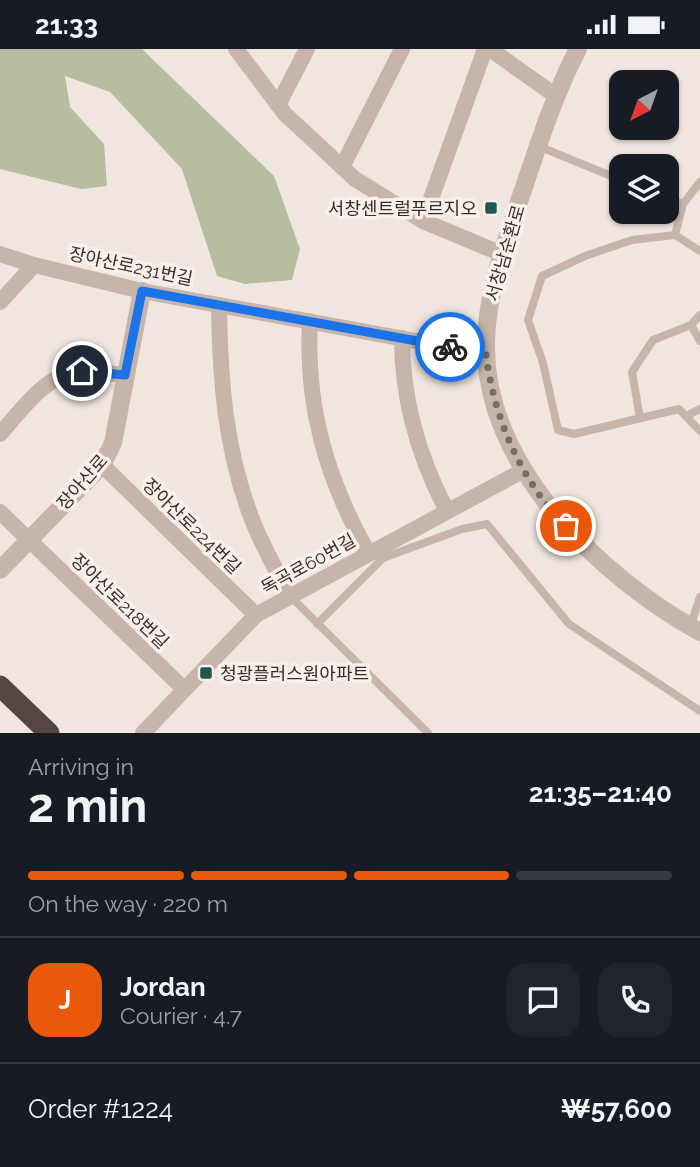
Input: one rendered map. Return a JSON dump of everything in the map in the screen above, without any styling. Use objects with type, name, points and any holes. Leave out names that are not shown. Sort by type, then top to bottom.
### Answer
[{"type":"highway","points":[[1,687],[49,733]]},
{"type":"street","points":[[236,49],[278,105],[355,179],[423,221],[502,254]]},
{"type":"street","points":[[278,105],[307,49]]},
{"type":"street","points":[[342,167],[402,49]]},
{"type":"street","points":[[423,221],[487,49],[556,96]]},
{"type":"street","name":"서창남순환로","points":[[578,49],[556,96],[502,254],[489,305],[486,354],[490,385],[503,428],[523,470],[550,511],[631,587],[669,615],[695,629]]},
{"type":"street","name":"장아산로231번길","points":[[0,254],[142,291],[486,354]]},
{"type":"street","points":[[0,302],[34,265]]},
{"type":"street","name":"장아산로","points":[[0,570],[102,465],[113,443],[142,291]]},
{"type":"street","points":[[219,305],[226,425],[236,468],[254,524],[289,595]]},
{"type":"street","points":[[310,321],[309,379],[317,429],[350,520],[368,553]]},
{"type":"street","points":[[401,338],[402,373],[409,413],[420,451],[447,510]]},
{"type":"street","points":[[0,434],[52,380],[82,371],[125,375]]},
{"type":"street","name":"장아산로224번길","points":[[102,465],[256,615]]},
{"type":"street","name":"독곡로60번길","points":[[143,733],[256,615],[523,470]]},
{"type":"street","name":"장아산로218번길","points":[[0,512],[184,689]]},
{"type":"lane","points":[[538,146],[609,175]]},
{"type":"lane","points":[[675,235],[683,204],[700,182]]},
{"type":"lane","points":[[679,203],[683,204]]},
{"type":"lane","points":[[700,251],[675,235],[632,240],[585,256],[542,276],[528,320],[543,363],[558,430],[574,434],[678,409],[700,431]]},
{"type":"lane","points":[[640,418],[632,372],[653,340],[691,325],[700,315]]},
{"type":"lane","points":[[691,325],[700,341]]},
{"type":"lane","points":[[686,416],[700,408]]},
{"type":"lane","points":[[317,624],[383,558],[462,529],[487,524],[569,624],[700,711]]},
{"type":"lane","points":[[289,595],[428,733]]},
{"type":"lane","points":[[695,629],[700,597]]},
{"type":"green space","points":[[0,49],[142,49],[274,176],[300,249],[292,280],[245,284],[217,276],[182,169],[110,92],[65,76],[70,107],[104,144],[107,186],[81,189],[0,169]]},
{"type":"way so far","points":[[450,347],[486,354],[490,385],[503,428],[523,470],[550,511],[566,526]]},
{"type":"place","name":"서창센트럴푸르지오","points":[[491,208]]},
{"type":"place","name":"청광플러스원아파트","points":[[206,673]]},
{"type":"route","points":[[82,371],[125,375],[142,291],[450,347]]}]
